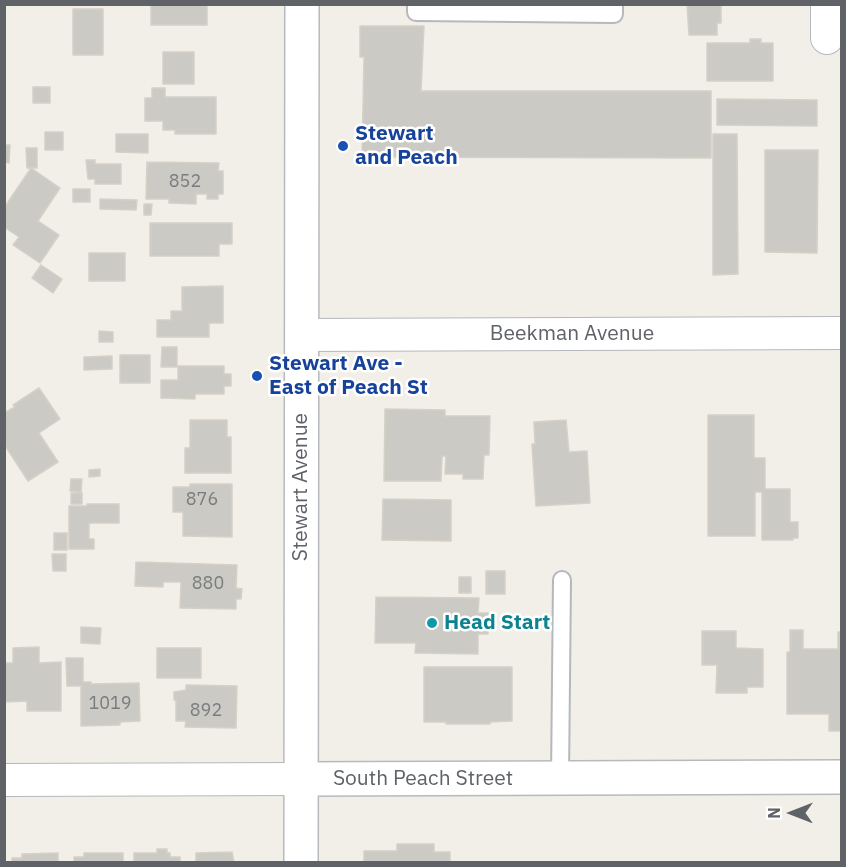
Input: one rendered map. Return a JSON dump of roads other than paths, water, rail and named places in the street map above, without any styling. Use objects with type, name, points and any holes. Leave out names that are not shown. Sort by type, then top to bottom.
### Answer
[{"type":"main road","name":"Stewart Avenue","points":[[301,862],[302,4]]},
{"type":"main road","name":"South Peach Street","points":[[301,779],[842,777]]},
{"type":"street","points":[[827,4],[827,39]]},
{"type":"street","name":"Beekman Avenue","points":[[302,335],[842,333]]},
{"type":"street","name":"South Peach Street","points":[[4,780],[301,779]]},
{"type":"lane","points":[[416,4],[416,12],[614,14],[614,4]]},
{"type":"lane","points":[[560,778],[562,580]]},
{"type":"place","name":"Stewart and Peach","points":[[343,146]]},
{"type":"place","name":"Stewart Ave - East of Peach St","points":[[257,376]]},
{"type":"place","name":"Head Start","points":[[432,623]]}]
